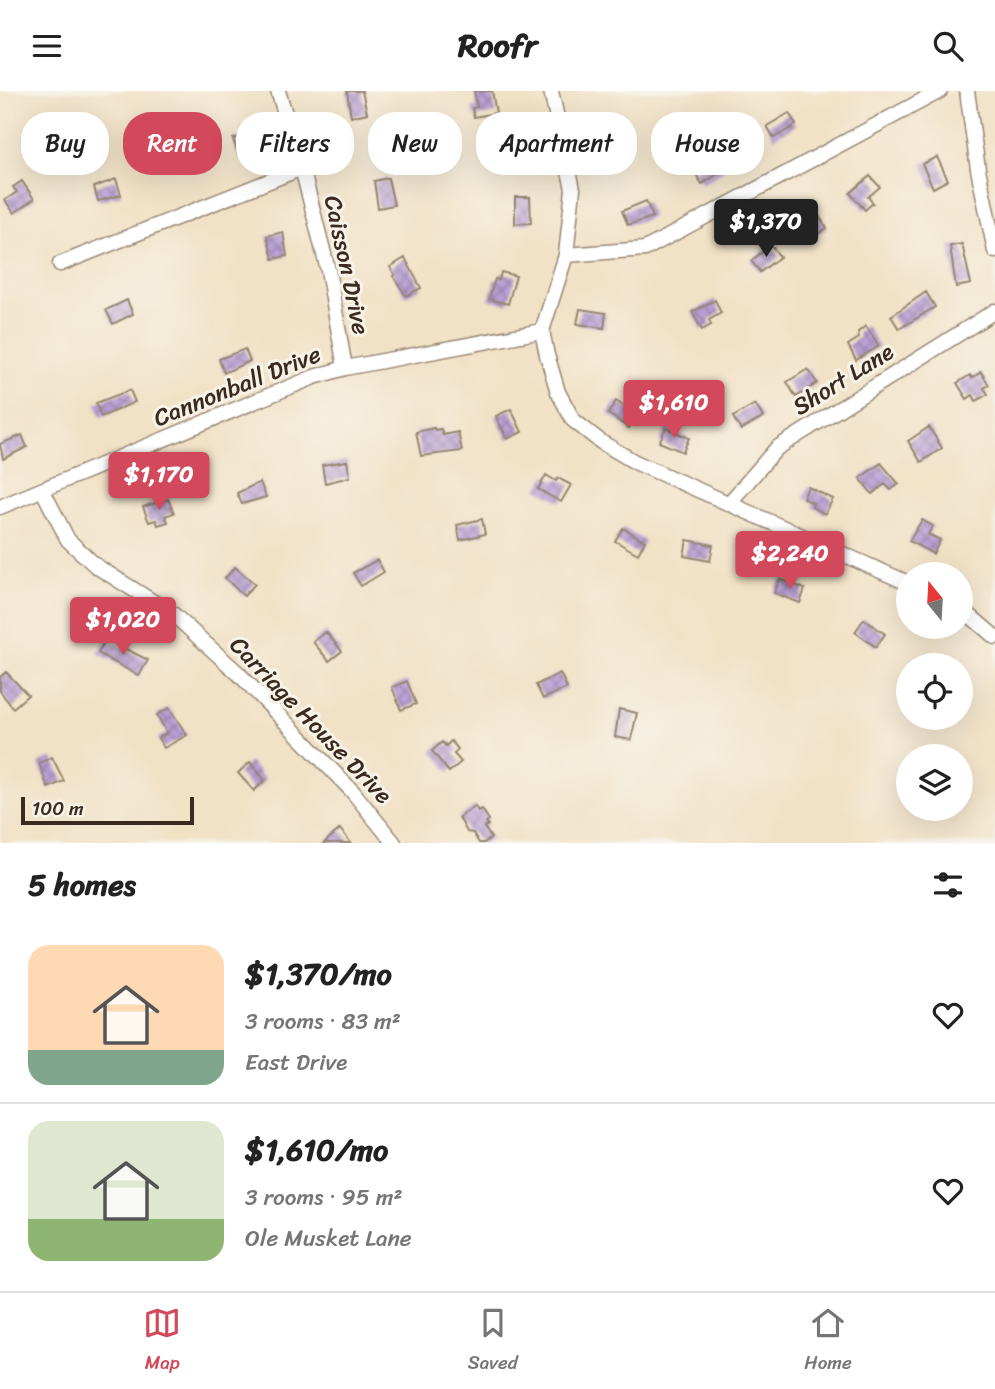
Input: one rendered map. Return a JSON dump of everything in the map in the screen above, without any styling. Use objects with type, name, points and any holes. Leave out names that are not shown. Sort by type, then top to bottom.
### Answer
[{"type":"street","name":"Caisson Drive","points":[[278,91],[285,112]]},
{"type":"street","points":[[551,91],[573,189],[566,255],[541,331],[558,392],[573,420],[601,442],[635,461],[896,578]]},
{"type":"street","points":[[566,255],[645,249],[940,91]]},
{"type":"street","points":[[967,91],[995,251]]},
{"type":"street","points":[[60,264],[284,175]]},
{"type":"street","name":"Caisson Drive","points":[[304,175],[328,270],[345,368]]},
{"type":"street","name":"Short Lane","points":[[730,502],[777,448],[995,311]]},
{"type":"street","name":"Cannonball Drive","points":[[0,507],[314,377],[345,368],[541,331]]},
{"type":"street","name":"Carriage House Drive","points":[[43,491],[68,540],[96,566],[174,615],[239,674],[354,792],[394,843]]},
{"type":"street","points":[[973,618],[995,637]]},
{"type":"building","points":[[347,91],[362,91],[367,113],[354,116],[354,112],[350,112]]},
{"type":"building","points":[[474,91],[492,91],[496,112],[476,112],[474,117],[472,108],[477,107]]},
{"type":"building","points":[[789,113],[796,125],[774,138],[767,126]]},
{"type":"building","points":[[937,157],[948,180],[933,188],[922,164]]},
{"type":"building","points":[[696,175],[716,175],[702,184]]},
{"type":"building","points":[[870,176],[880,187],[868,197],[873,203],[865,210],[850,193]]},
{"type":"building","points":[[388,178],[394,205],[378,208],[374,181]]},
{"type":"building","points":[[116,179],[121,195],[98,201],[94,187]]},
{"type":"building","points":[[22,181],[34,199],[14,213],[5,200],[17,192],[13,187]]},
{"type":"building","points":[[515,197],[530,197],[531,223],[515,224]]},
{"type":"building","points":[[646,201],[653,217],[628,225],[622,211]]},
{"type":"building","points":[[819,216],[827,228],[805,242],[797,229]]},
{"type":"building","points":[[283,232],[287,256],[273,259],[267,236]]},
{"type":"building","points":[[962,244],[971,284],[956,287],[950,246]]},
{"type":"building","points":[[771,245],[780,257],[760,272],[751,261]]},
{"type":"building","points":[[405,258],[421,288],[406,296],[390,267]]},
{"type":"building","points":[[501,272],[516,276],[508,304],[489,299],[495,279],[499,280]]},
{"type":"building","points":[[926,292],[935,307],[899,329],[891,316]]},
{"type":"building","points":[[127,300],[133,314],[113,324],[106,310]]},
{"type":"building","points":[[715,300],[721,313],[709,320],[711,325],[702,330],[692,312]]},
{"type":"building","points":[[580,309],[606,313],[604,328],[577,324]]},
{"type":"building","points":[[866,326],[879,346],[856,360],[848,345],[859,338],[858,332]]},
{"type":"building","points":[[245,349],[250,361],[224,373],[219,359]]},
{"type":"building","points":[[808,369],[817,383],[796,397],[787,382]]},
{"type":"building","points":[[981,372],[989,385],[984,388],[988,394],[976,401],[973,395],[967,399],[957,383]]},
{"type":"building","points":[[130,390],[135,402],[101,417],[96,403]]},
{"type":"building","points":[[616,401],[637,415],[629,428],[608,414]]},
{"type":"building","points":[[755,404],[763,417],[741,430],[733,417]]},
{"type":"building","points":[[511,409],[522,432],[507,439],[496,416]]},
{"type":"building","points":[[929,427],[942,448],[921,462],[908,441]]},
{"type":"building","points":[[666,428],[689,438],[683,452],[659,442]]},
{"type":"building","points":[[441,429],[443,435],[458,432],[462,451],[421,456],[416,432]]},
{"type":"building","points":[[22,435],[27,447],[3,459],[0,444]]},
{"type":"building","points":[[347,461],[350,477],[325,483],[322,465]]},
{"type":"building","points":[[881,463],[899,484],[891,490],[885,484],[872,494],[860,478]]},
{"type":"building","points":[[546,475],[571,485],[561,502],[538,489]]},
{"type":"building","points":[[260,482],[266,497],[242,504],[237,493]]},
{"type":"building","points":[[808,487],[833,499],[825,514],[803,498]]},
{"type":"building","points":[[168,499],[174,513],[165,516],[168,522],[158,525],[156,520],[149,522],[143,507]]},
{"type":"building","points":[[482,519],[485,534],[460,540],[457,525]]},
{"type":"building","points":[[922,520],[933,526],[928,534],[940,540],[933,554],[909,541]]},
{"type":"building","points":[[623,528],[645,541],[638,554],[615,541]]},
{"type":"building","points":[[687,540],[713,545],[710,561],[684,556]]},
{"type":"building","points":[[377,560],[384,572],[361,586],[353,573]]},
{"type":"building","points":[[235,567],[255,584],[244,596],[225,578]]},
{"type":"building","points":[[780,579],[805,589],[800,603],[774,593]]},
{"type":"building","points":[[864,619],[885,634],[876,647],[855,632]]},
{"type":"building","points":[[326,632],[342,651],[329,661],[313,642]]},
{"type":"building","points":[[106,639],[148,660],[139,676],[98,653]]},
{"type":"building","points":[[6,672],[28,695],[13,708],[0,691],[0,677]]},
{"type":"building","points":[[560,673],[567,688],[543,699],[536,685]]},
{"type":"building","points":[[407,681],[416,704],[401,710],[392,687]]},
{"type":"building","points":[[169,708],[187,735],[164,748],[158,738],[167,733],[157,715]]},
{"type":"building","points":[[619,709],[637,713],[631,740],[615,737]]},
{"type":"building","points":[[451,741],[458,749],[454,754],[461,762],[449,772],[432,751],[442,742],[446,746]]},
{"type":"building","points":[[52,757],[64,781],[48,788],[39,763]]},
{"type":"building","points":[[250,762],[265,780],[254,791],[238,773]]},
{"type":"building","points":[[475,806],[478,811],[482,809],[489,820],[484,827],[491,838],[484,843],[479,843],[473,833],[467,832],[459,817]]},
{"type":"building","points":[[340,829],[351,843],[324,843]]}]
